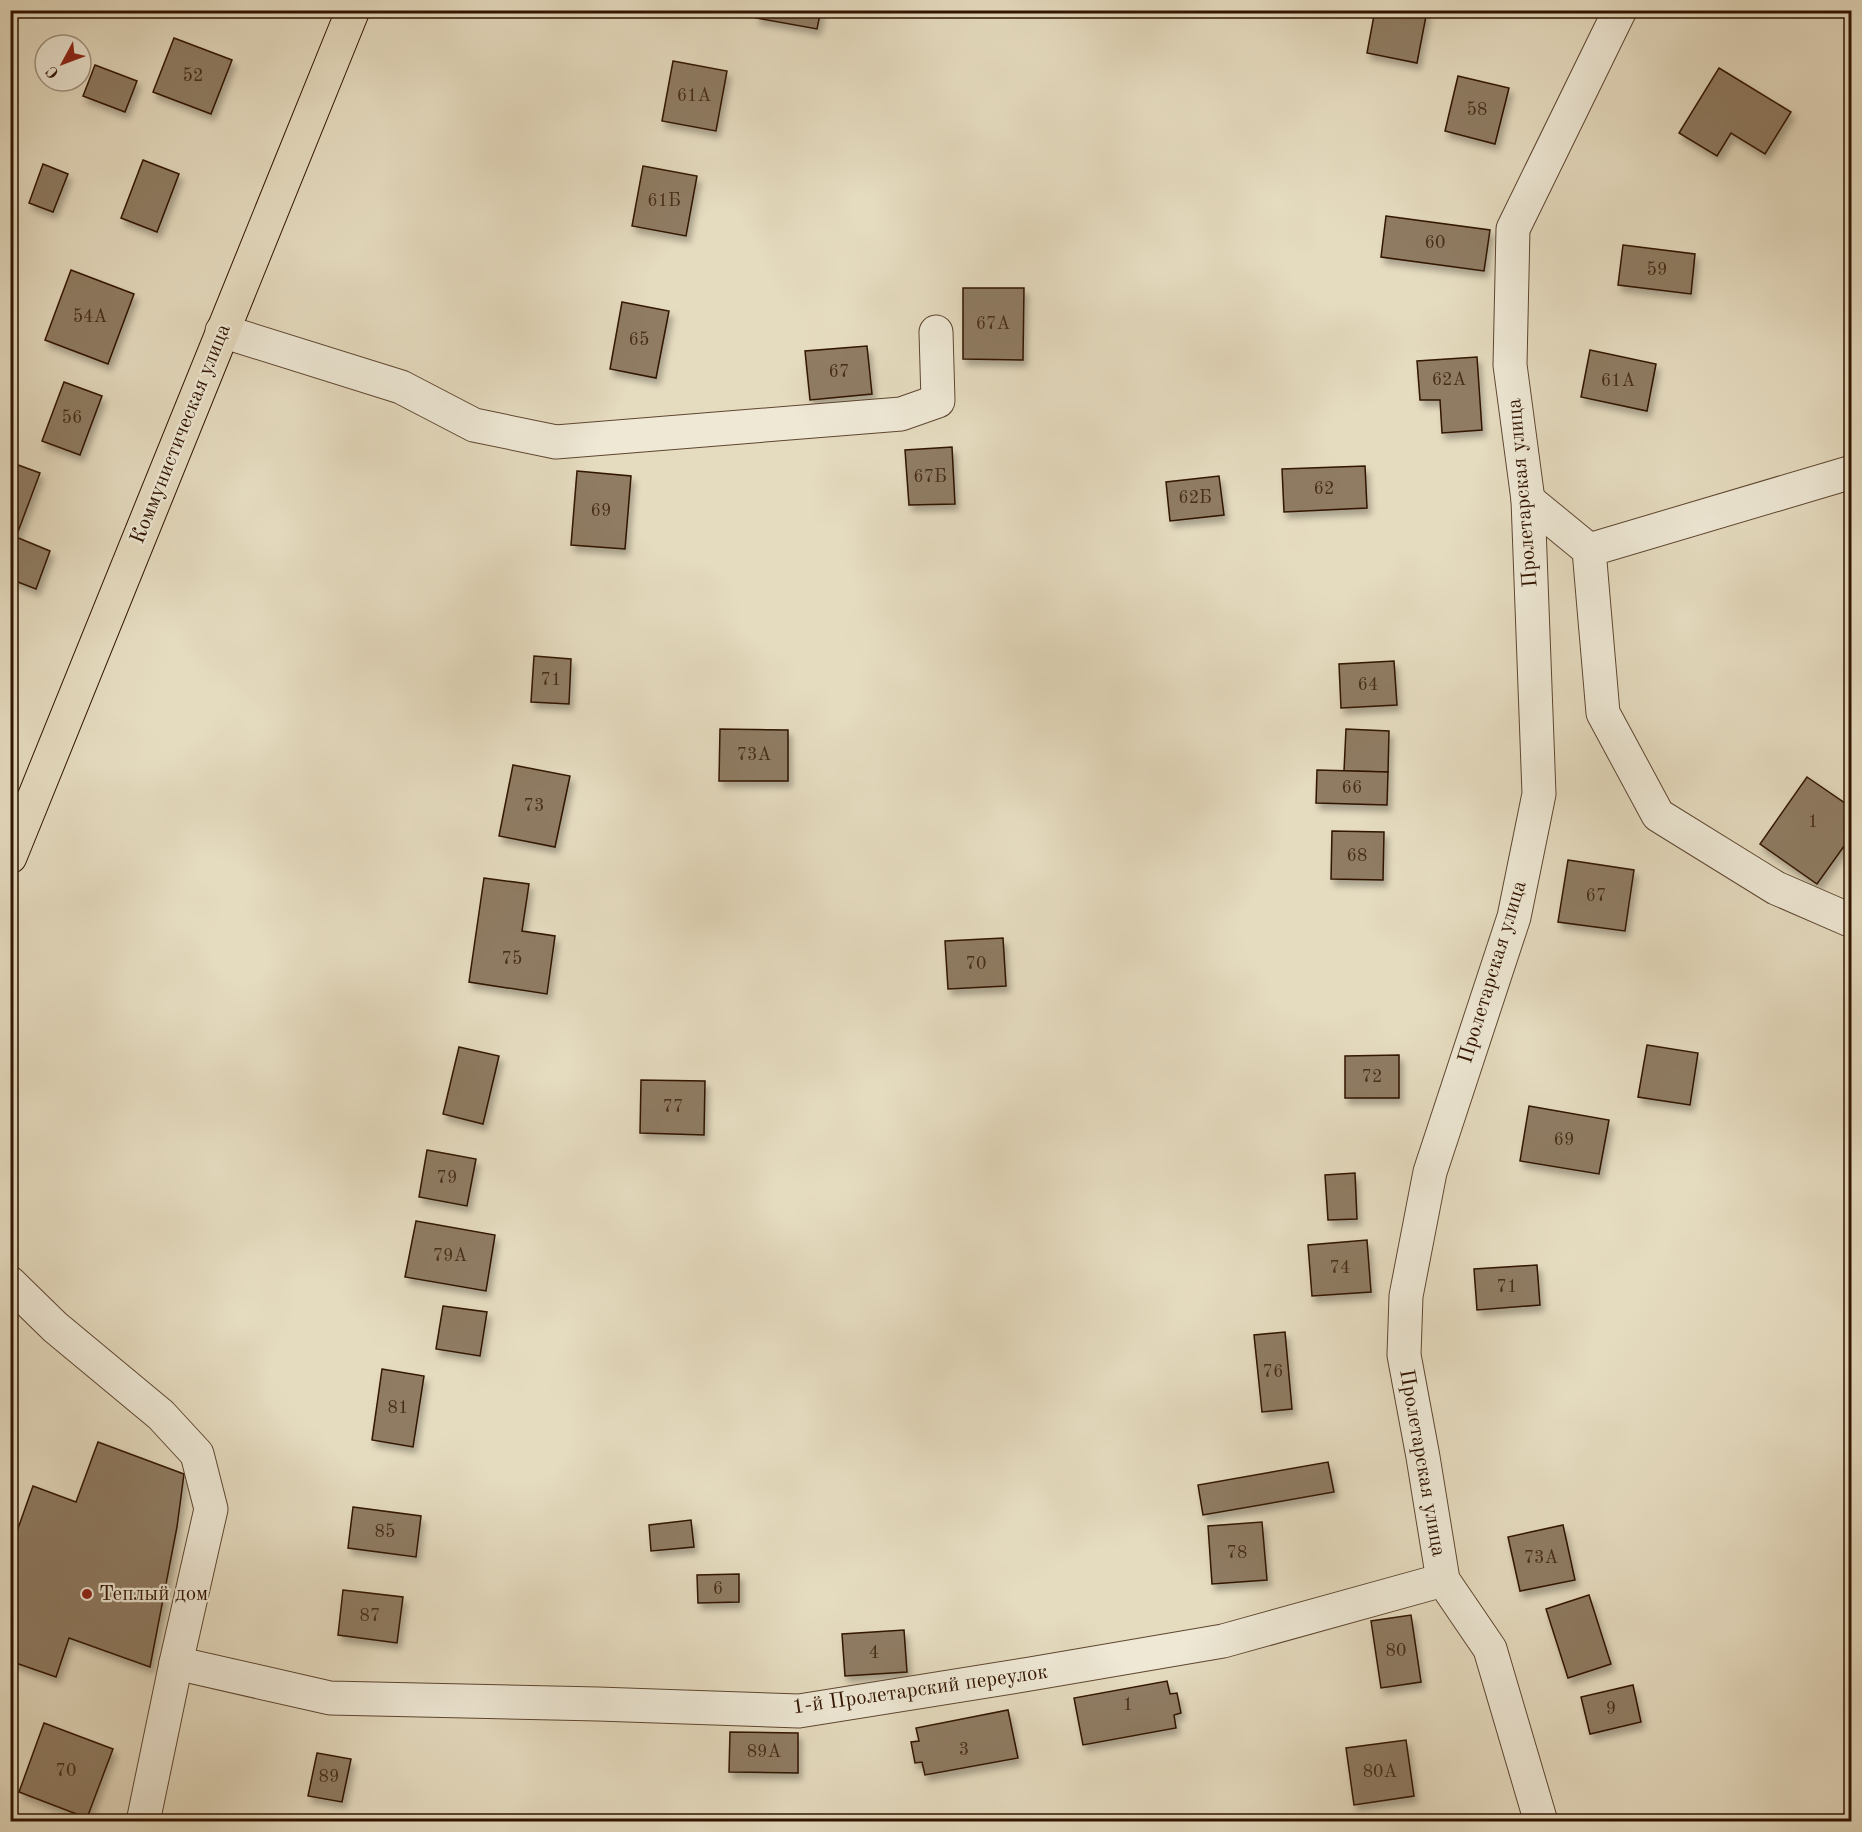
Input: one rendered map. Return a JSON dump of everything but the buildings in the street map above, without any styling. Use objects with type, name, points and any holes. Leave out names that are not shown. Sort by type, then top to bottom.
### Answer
[{"type":"main road","name":"Коммунистическая улица","points":[[10,857],[353,10]]},
{"type":"street","name":"Пролетарская улица","points":[[1541,1821],[1490,1650],[1443,1580],[1404,1355],[1406,1296],[1430,1172],[1514,917],[1539,794],[1528,500],[1510,365],[1513,229],[1620,10]]},
{"type":"street","points":[[222,331],[401,387],[474,425],[556,442],[901,414],[938,400],[936,332]]},
{"type":"street","points":[[1589,550],[1851,472]]},
{"type":"street","points":[[1528,500],[1589,550],[1603,713],[1658,815],[1776,888],[1851,921]]},
{"type":"street","points":[[10,1283],[55,1327],[161,1415],[197,1454],[211,1509],[143,1821]]},
{"type":"street","name":"1-й Пролетарский переулок","points":[[176,1663],[330,1698],[799,1711],[1223,1641],[1443,1580]]},
{"type":"place","name":"Теплый дом","points":[[87,1594]]}]
